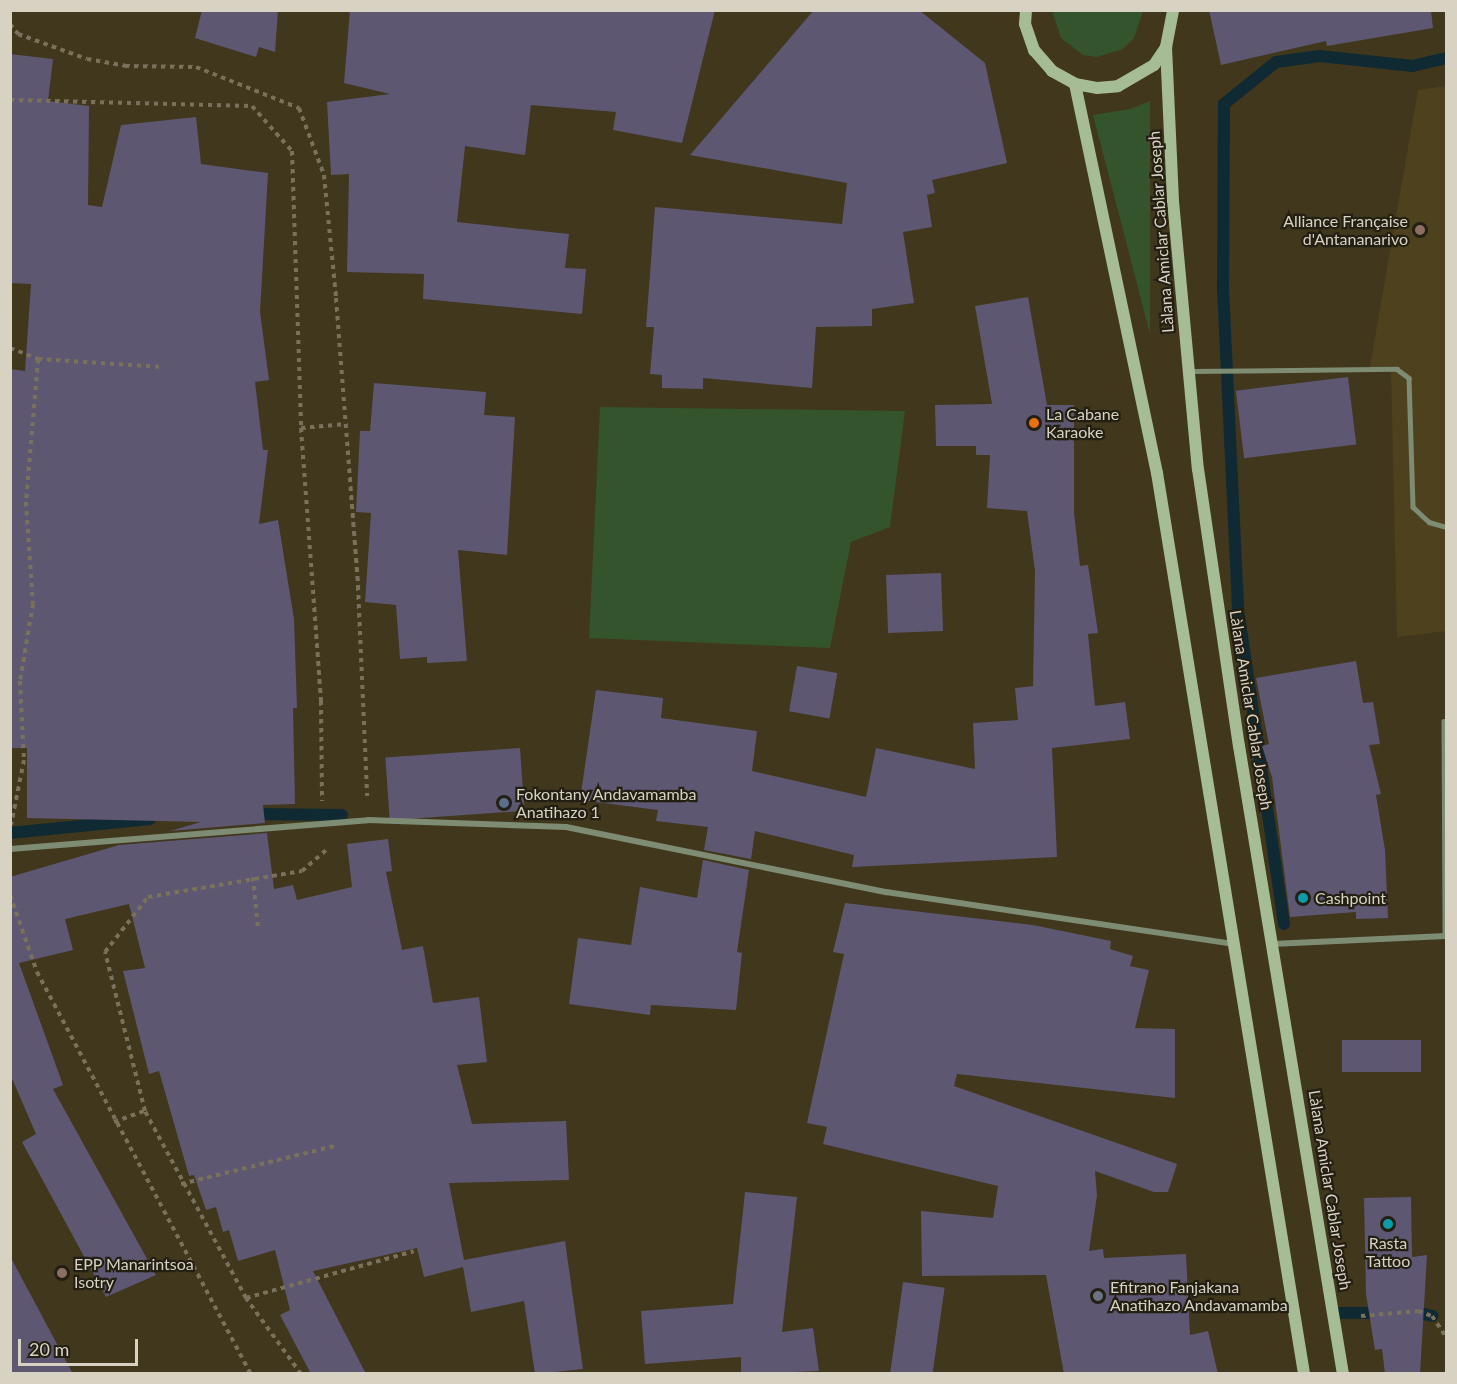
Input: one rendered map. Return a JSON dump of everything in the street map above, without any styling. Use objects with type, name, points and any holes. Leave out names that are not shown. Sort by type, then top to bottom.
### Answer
[{"type":"main road","points":[[1026,10],[1025,24],[1034,50],[1052,71],[1076,84],[1097,88],[1118,86],[1154,65],[1166,47]]},
{"type":"main road","name":"Làlana Amiclar Cablar Joseph","points":[[1173,10],[1166,47],[1188,372],[1239,746],[1343,1374]]},
{"type":"main road","points":[[1076,84],[1157,473],[1304,1374]]},
{"type":"street","points":[[10,849],[368,820],[566,827],[886,892],[1233,944]]},
{"type":"street","points":[[1272,944],[1446,936]]},
{"type":"lane","points":[[1188,372],[1217,369],[1397,369],[1409,378],[1413,507],[1429,522],[1446,527]]},
{"type":"lane","points":[[1444,721],[1446,936]]},
{"type":"path","points":[[10,24],[18,34],[87,59],[125,66],[196,67],[299,108],[324,175],[358,586],[368,820],[302,871],[253,877],[148,897],[105,952],[145,1111],[181,1184],[246,1298],[301,1374]]},
{"type":"path","points":[[10,100],[252,106],[292,152],[301,428],[321,701],[322,823]]},
{"type":"path","points":[[10,348],[38,359],[163,367]]},
{"type":"path","points":[[10,828],[24,760],[20,681],[33,604],[26,502],[38,359]]},
{"type":"path","points":[[301,428],[346,424]]},
{"type":"path","points":[[253,877],[258,928]]},
{"type":"path","points":[[10,894],[37,972],[114,1122],[251,1374]]},
{"type":"path","points":[[114,1122],[145,1111]]},
{"type":"path","points":[[181,1184],[334,1146]]},
{"type":"path","points":[[246,1298],[414,1251]]},
{"type":"path","points":[[1354,1316],[1418,1311],[1432,1316],[1446,1337]]},
{"type":"shaded area","name":"Alliance Française d'Antananarivo","points":[[1446,86],[1446,631],[1397,637],[1391,370],[1369,372],[1418,90]]},
{"type":"green space","points":[[1052,10],[1143,11],[1134,38],[1123,49],[1097,57],[1083,55],[1061,38]]},
{"type":"green space","points":[[1150,101],[1150,334],[1093,115],[1130,109]]},
{"type":"green space","points":[[600,407],[905,411],[890,527],[851,542],[830,648],[589,638]]},
{"type":"building","points":[[202,10],[278,10],[275,52],[259,47],[256,57],[195,38]]},
{"type":"building","points":[[350,10],[715,10],[682,143],[613,130],[616,112],[531,105],[525,155],[465,146],[457,222],[569,234],[565,268],[586,269],[582,314],[423,299],[424,274],[347,272],[349,174],[331,175],[327,102],[390,94],[344,83]]},
{"type":"building","points":[[814,10],[919,10],[985,63],[1007,163],[932,180],[935,193],[927,195],[932,227],[903,232],[914,303],[872,309],[872,326],[816,327],[812,388],[703,378],[703,389],[662,388],[662,375],[650,374],[654,327],[646,327],[655,207],[842,224],[847,183],[690,155]]},
{"type":"building","points":[[1209,10],[1431,10],[1433,28],[1327,46],[1326,41],[1221,65]]},
{"type":"building","points":[[10,54],[53,59],[48,101],[89,106],[88,205],[102,207],[121,125],[196,117],[201,164],[268,173],[260,312],[269,380],[255,382],[263,450],[268,450],[259,524],[278,520],[294,619],[297,708],[293,708],[295,804],[263,805],[265,823],[170,831],[201,822],[27,818],[27,748],[10,748],[10,369],[25,371],[31,284],[10,283]]},
{"type":"building","points":[[1028,297],[1047,405],[1074,405],[1074,512],[1080,566],[1088,565],[1098,633],[1088,634],[1095,706],[1125,702],[1130,739],[1052,748],[1057,857],[852,867],[854,855],[755,831],[751,859],[704,850],[708,827],[656,821],[658,810],[580,800],[596,690],[663,698],[661,718],[757,731],[752,771],[866,797],[876,748],[975,769],[973,723],[1018,720],[1015,688],[1033,686],[1035,571],[1027,511],[987,508],[990,455],[976,455],[976,446],[936,446],[935,405],[992,404],[975,306]]},
{"type":"building","points":[[1348,377],[1356,444],[1244,458],[1236,391]]},
{"type":"building","points":[[374,383],[486,392],[484,415],[515,417],[507,555],[458,550],[467,661],[427,663],[427,657],[400,659],[396,605],[365,602],[371,513],[356,512],[360,431],[370,431]]},
{"type":"building","points":[[941,573],[943,631],[888,633],[886,575]]},
{"type":"building","points":[[1356,661],[1363,703],[1373,702],[1380,744],[1369,745],[1381,794],[1376,795],[1385,850],[1388,918],[1356,919],[1356,912],[1290,917],[1272,777],[1262,746],[1269,744],[1256,678]]},
{"type":"building","points":[[797,666],[837,673],[829,718],[789,711]]},
{"type":"building","points":[[520,748],[524,811],[390,820],[385,757]]},
{"type":"building","points":[[267,833],[274,889],[293,885],[297,900],[352,887],[347,844],[388,839],[392,871],[386,872],[402,950],[423,946],[433,1003],[479,997],[487,1062],[457,1065],[472,1124],[566,1121],[569,1180],[449,1183],[464,1260],[565,1241],[583,1369],[535,1374],[524,1301],[471,1312],[463,1267],[424,1277],[417,1248],[313,1271],[366,1374],[311,1374],[280,1315],[290,1310],[275,1250],[238,1261],[229,1230],[223,1232],[216,1207],[206,1210],[194,1175],[189,1176],[159,1071],[149,1074],[123,971],[145,968],[129,904],[65,919],[73,950],[19,963],[63,1085],[53,1089],[156,1275],[106,1297],[22,1142],[36,1134],[10,1074],[10,877],[119,845]]},
{"type":"building","points":[[703,860],[749,870],[737,952],[742,953],[736,1010],[651,1005],[650,1015],[569,1004],[578,938],[631,945],[640,887],[697,898]]},
{"type":"building","points":[[845,903],[1033,925],[1111,941],[1110,949],[1133,956],[1130,966],[1149,970],[1135,1028],[1175,1029],[1175,1098],[957,1074],[954,1086],[1177,1164],[1168,1192],[1154,1192],[1095,1171],[1097,1195],[1089,1251],[1103,1249],[1104,1258],[1186,1254],[1190,1335],[1208,1331],[1218,1374],[1064,1374],[1046,1275],[922,1276],[921,1211],[993,1218],[998,1186],[823,1144],[827,1127],[807,1123],[844,954],[833,952]]},
{"type":"building","points":[[1342,1040],[1421,1040],[1421,1072],[1342,1072]]},
{"type":"building","points":[[745,1192],[797,1197],[782,1332],[813,1328],[819,1371],[741,1374],[741,1357],[645,1364],[641,1311],[733,1304]]},
{"type":"building","points":[[1411,1197],[1412,1257],[1427,1255],[1420,1374],[1385,1374],[1382,1349],[1375,1350],[1366,1294],[1364,1198]]},
{"type":"building","points":[[10,1256],[73,1374],[10,1374]]},
{"type":"building","points":[[903,1282],[945,1288],[932,1374],[890,1374]]},
{"type":"waterway","points":[[1284,924],[1238,607],[1223,287],[1224,104],[1276,62],[1320,56],[1412,66],[1446,58]]},
{"type":"waterway","points":[[248,814],[342,815]]},
{"type":"waterway","points":[[10,833],[150,819]]},
{"type":"waterway","points":[[1411,1311],[1432,1316]]},
{"type":"waterway","points":[[1333,1313],[1384,1313]]},
{"type":"place","name":"Alliance Française d'Antananarivo","points":[[1420,230]]},
{"type":"place","name":"La Cabane Karaoke","points":[[1034,423]]},
{"type":"place","name":"Fokontany Andavamamba Anatihazo 1","points":[[504,803]]},
{"type":"place","name":"Cashpoint","points":[[1303,898]]},
{"type":"place","name":"Rasta Tattoo","points":[[1388,1224]]},
{"type":"place","name":"EPP Manarintsoa Isotry","points":[[62,1273]]},
{"type":"place","name":"Efitrano Fanjakana Anatihazo Andavamamba","points":[[1098,1296]]}]
